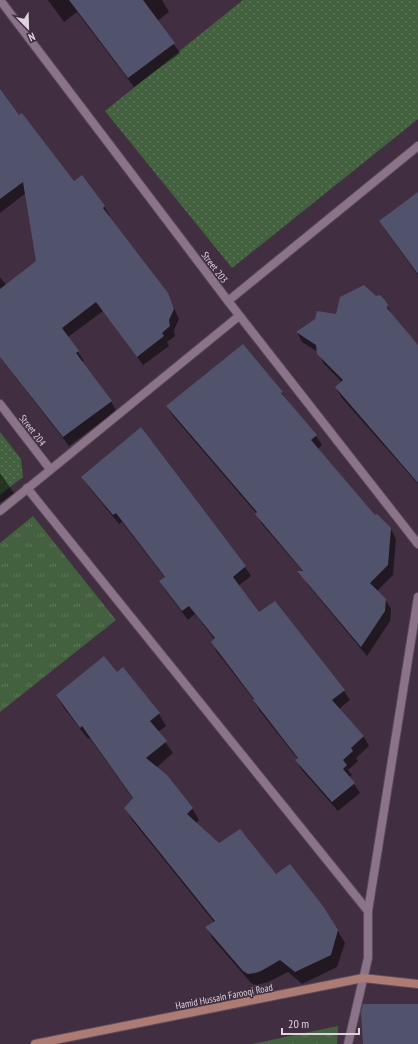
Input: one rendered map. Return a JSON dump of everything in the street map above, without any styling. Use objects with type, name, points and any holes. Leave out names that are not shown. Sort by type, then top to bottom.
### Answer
[{"type":"street","name":"Street 203","points":[[0,0],[239,316],[418,544]]},
{"type":"street","points":[[228,301],[418,146]]},
{"type":"street","points":[[0,511],[239,316]]},
{"type":"street","name":"Street 204","points":[[0,404],[50,469]]},
{"type":"street","points":[[27,488],[368,911]]},
{"type":"street","points":[[348,1044],[368,958],[368,911],[418,597]]},
{"type":"street","name":"Hamid Hussain Farooqi Road","points":[[35,1044],[363,978],[418,984]]},
{"type":"green space","points":[[243,0],[418,0],[418,119],[232,268],[105,111]]},
{"type":"green space","points":[[0,432],[21,459],[23,477],[0,495]]},
{"type":"green space","points":[[33,516],[116,620],[0,712],[0,543]]},
{"type":"green space","points":[[338,1026],[337,1044],[252,1044]]},
{"type":"building","points":[[69,0],[143,0],[175,43],[128,78]]},
{"type":"building","points":[[0,89],[19,115],[22,113],[74,181],[82,175],[105,206],[103,208],[168,293],[174,309],[169,320],[170,326],[162,333],[164,336],[137,357],[96,302],[62,328],[79,351],[76,353],[112,401],[63,437],[0,357],[0,289],[36,261],[23,182],[0,199]]},
{"type":"building","points":[[418,192],[418,274],[379,221]]},
{"type":"building","points":[[364,285],[376,296],[380,295],[385,300],[388,305],[387,308],[418,345],[418,483],[335,387],[343,380],[317,354],[316,345],[296,332],[315,319],[317,311],[336,314],[340,297]]},
{"type":"building","points":[[243,344],[283,392],[281,393],[317,435],[311,440],[375,515],[377,514],[391,528],[388,565],[370,583],[386,599],[385,611],[361,647],[297,571],[303,571],[255,514],[257,512],[166,406]]},
{"type":"building","points":[[141,427],[246,566],[233,577],[259,612],[275,601],[345,690],[332,700],[364,736],[351,748],[353,751],[343,760],[347,765],[343,769],[355,783],[332,802],[295,760],[298,758],[211,642],[215,638],[189,606],[182,611],[159,581],[165,577],[116,513],[113,515],[81,477]]},
{"type":"building","points":[[104,656],[117,672],[123,667],[160,713],[150,721],[167,741],[146,758],[167,775],[193,808],[187,814],[219,843],[240,829],[276,874],[290,864],[323,906],[338,930],[331,955],[295,972],[280,960],[261,971],[248,974],[243,971],[205,927],[215,921],[124,808],[133,798],[82,726],[80,728],[56,695]]},
{"type":"building","points":[[363,1004],[418,1004],[418,1044],[363,1044],[361,1012]]}]
